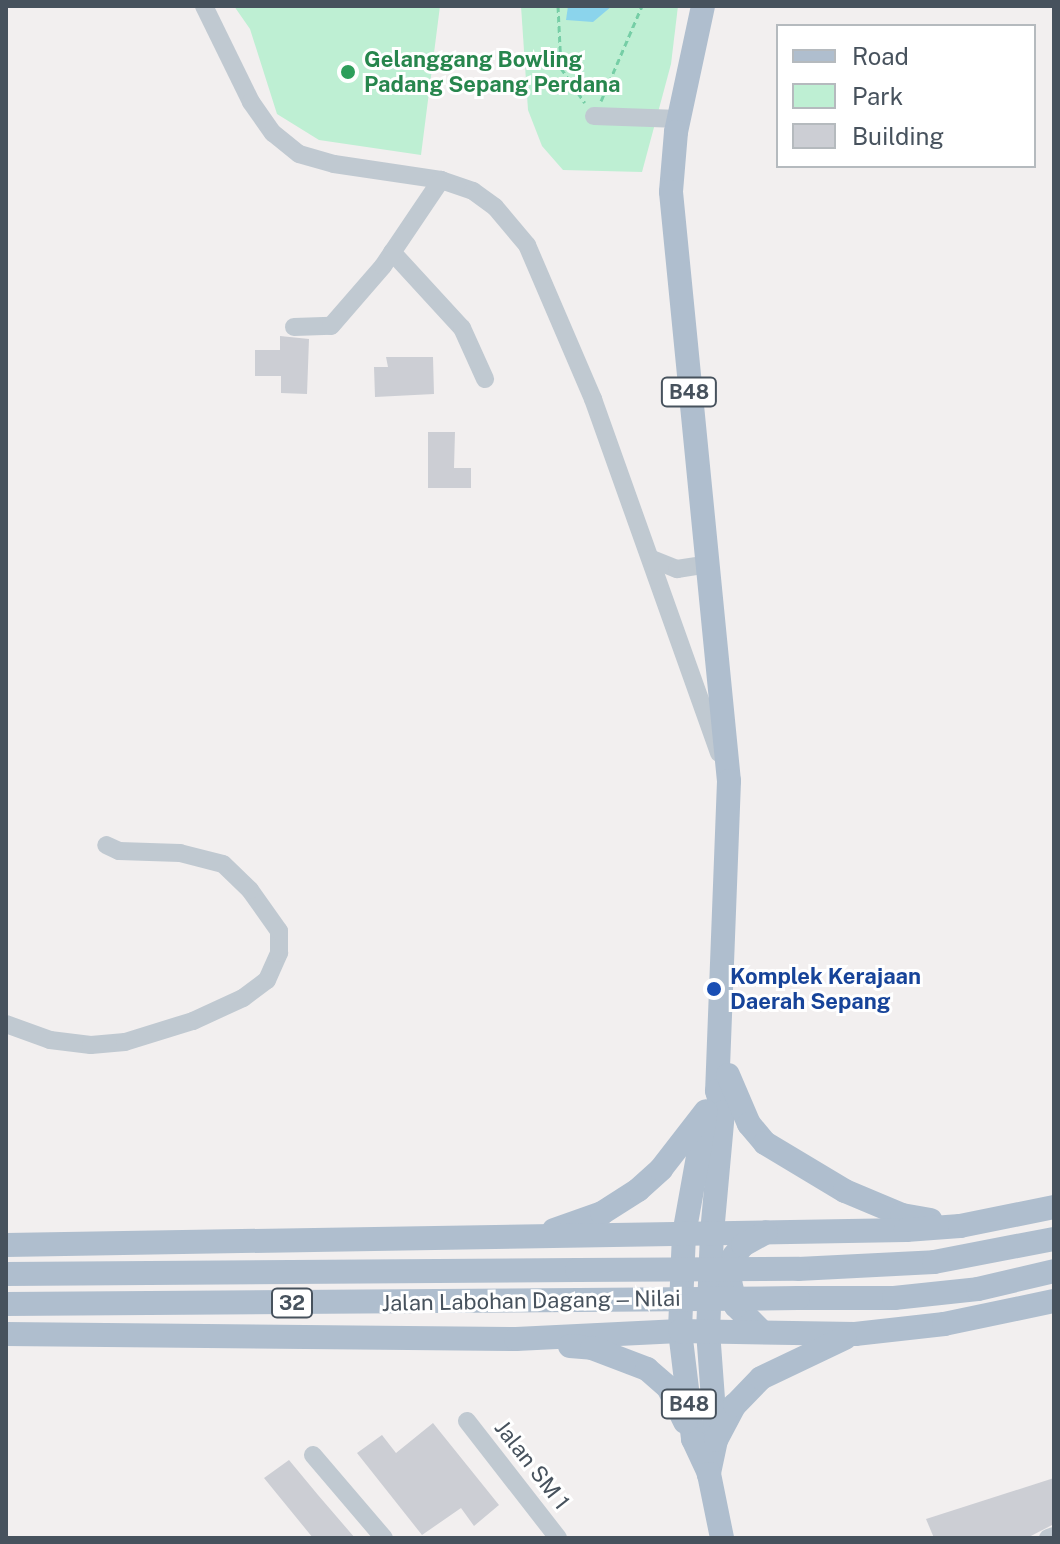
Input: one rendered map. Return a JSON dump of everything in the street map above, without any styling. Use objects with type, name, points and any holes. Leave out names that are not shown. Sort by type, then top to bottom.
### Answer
[{"type":"main road","name":"B48","points":[[703,6],[679,119],[671,192],[729,781],[720,1050],[684,1234],[680,1331],[705,1439],[722,1538]]},
{"type":"main road","points":[[720,1050],[736,1100],[765,1143],[845,1191],[902,1215],[960,1226]]},
{"type":"main road","name":"B48","points":[[705,1439],[712,1233],[723,1112],[711,1101]]},
{"type":"main road","points":[[512,1236],[560,1229],[602,1213],[626,1198],[661,1169],[711,1101]]},
{"type":"main road","points":[[6,1245],[512,1236],[627,1237],[960,1226],[1054,1207]]},
{"type":"main road","points":[[762,1332],[736,1306],[730,1282],[734,1256],[743,1245],[766,1232]]},
{"type":"main road","points":[[627,1237],[654,1249],[665,1270],[666,1298],[655,1318],[630,1333]]},
{"type":"main road","name":"Jalan Labohan Dagang ‒ Nilai","points":[[6,1274],[798,1269],[934,1262],[1054,1239]]},
{"type":"main road","name":"Jalan Labohan Dagang ‒ Nilai","points":[[6,1304],[894,1298],[964,1291],[1054,1271]]},
{"type":"main road","points":[[6,1334],[516,1339],[680,1331],[855,1334],[944,1324],[1054,1301]]},
{"type":"main road","points":[[516,1339],[592,1348],[647,1369],[668,1387],[705,1439],[761,1378],[855,1334]]},
{"type":"street","points":[[204,6],[251,102],[273,133],[299,154],[334,164],[441,180],[473,191],[495,207],[527,245],[587,384],[729,781]]},
{"type":"street","points":[[594,116],[679,119]]},
{"type":"street","points":[[294,327],[331,326],[392,252],[441,180]]},
{"type":"street","points":[[392,252],[462,328],[485,379]]},
{"type":"street","points":[[652,559],[677,569],[707,564]]},
{"type":"street","points":[[6,1024],[50,1040],[91,1045],[125,1042],[193,1021],[243,998],[267,980],[279,953],[279,931],[250,890],[223,864],[180,853],[119,851],[106,845]]},
{"type":"street","name":"Jalan SM 1","points":[[467,1421],[556,1538]]},
{"type":"street","points":[[313,1455],[384,1538]]},
{"type":"street","points":[[1048,1538],[1054,1536]]},
{"type":"path","points":[[558,6],[561,68],[594,116]]},
{"type":"path","points":[[594,116],[642,6]]},
{"type":"green space","name":"Gelanggang Bowling Padang Sepang Perdana","points":[[234,6],[440,6],[421,155],[319,140],[277,114],[250,29]]},
{"type":"green space","points":[[521,6],[678,6],[671,64],[642,172],[563,170],[542,146],[528,110]]},
{"type":"water","points":[[568,6],[612,6],[593,22],[566,20]]},
{"type":"building","points":[[280,336],[309,339],[307,394],[281,393],[281,376],[255,376],[255,350],[280,350]]},
{"type":"building","points":[[386,357],[433,357],[434,394],[375,397],[374,367],[388,367]]},
{"type":"building","points":[[428,432],[455,432],[454,468],[471,468],[471,488],[428,488]]},
{"type":"building","points":[[433,1423],[499,1505],[474,1526],[461,1508],[422,1535],[357,1453],[382,1435],[396,1453]]},
{"type":"building","points":[[289,1460],[355,1538],[313,1538],[264,1478]]},
{"type":"building","points":[[1054,1478],[1054,1524],[1027,1538],[934,1538],[926,1519]]},
{"type":"place","name":"Gelanggang Bowling Padang Sepang Perdana","points":[[348,72]]},
{"type":"place","name":"Komplek Kerajaan Daerah Sepang","points":[[714,989]]}]
